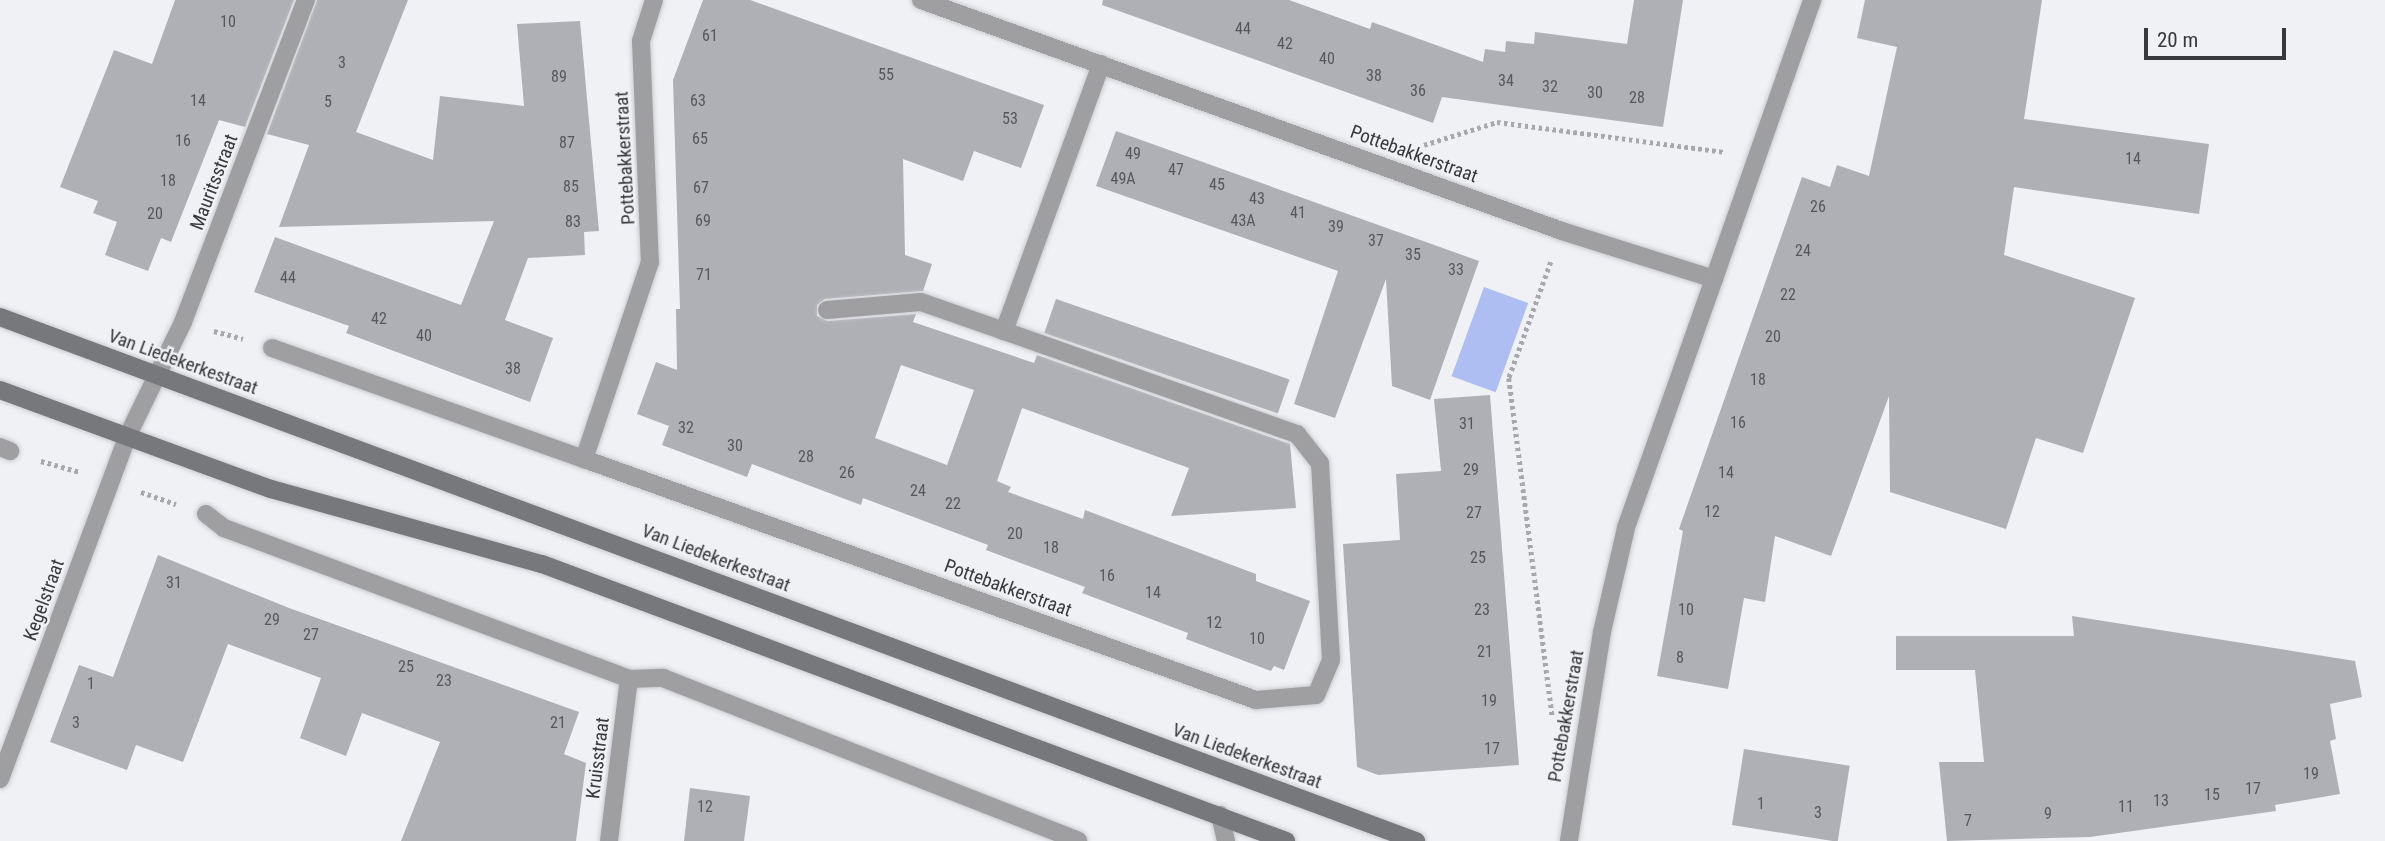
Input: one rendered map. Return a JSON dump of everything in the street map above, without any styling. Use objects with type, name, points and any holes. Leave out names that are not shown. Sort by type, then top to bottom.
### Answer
[{"type":"street","name":"Mauritsstraat","points":[[159,378],[306,0]]},
{"type":"street","name":"Pottebakkerstraat","points":[[654,0],[640,41],[650,262],[584,460],[1256,700],[1316,695],[1331,660],[1320,463],[1297,433],[921,302],[827,310]]},
{"type":"street","name":"Pottebakkerstraat","points":[[921,0],[1562,231],[1714,279]]},
{"type":"street","name":"Pottebakkerstraat","points":[[1569,841],[1574,788],[1626,528],[1812,0]]},
{"type":"street","points":[[1004,331],[1101,64]]},
{"type":"street","name":"Van Liedekerkestraat","points":[[0,317],[159,378],[556,519],[1416,841]]},
{"type":"street","points":[[272,348],[584,460]]},
{"type":"street","name":"Kegelstraat","points":[[0,779],[127,436],[159,378]]},
{"type":"street","points":[[0,390],[271,489],[542,564],[1220,814],[1286,841]]},
{"type":"street","points":[[206,513],[224,528],[629,679],[663,678],[1078,841]]},
{"type":"street","name":"Kruisstraat","points":[[609,841],[629,679]]},
{"type":"street","points":[[1220,814],[1226,841]]},
{"type":"path","points":[[1373,161],[1497,122],[1756,157]]},
{"type":"path","points":[[1553,720],[1509,378],[1562,231]]},
{"type":"path","points":[[183,321],[272,348]]},
{"type":"shaded area","points":[[1484,287],[1528,303],[1496,392],[1452,376]]},
{"type":"building","points":[[175,0],[294,0],[245,127],[219,120],[171,242],[161,238],[148,271],[105,255],[117,222],[93,213],[98,201],[60,187],[114,50],[152,64]]},
{"type":"building","points":[[317,0],[408,0],[356,132],[433,160],[440,96],[524,106],[517,24],[580,21],[599,231],[584,232],[585,255],[528,258],[505,320],[553,338],[530,402],[346,333],[349,326],[254,292],[275,237],[461,305],[494,221],[279,227],[309,145],[267,134]]},
{"type":"building","points":[[703,0],[750,0],[1044,105],[1021,168],[974,151],[963,181],[903,159],[905,255],[932,264],[923,291],[825,299],[817,305],[817,316],[828,321],[916,314],[913,322],[1034,363],[1037,355],[1290,444],[1296,508],[1171,516],[1189,468],[1022,408],[997,481],[1011,487],[1008,492],[1083,519],[1085,510],[1256,574],[1256,581],[1310,601],[1284,670],[1274,666],[1271,671],[1186,639],[1188,633],[1082,593],[1085,587],[986,550],[988,545],[863,498],[861,505],[752,464],[747,477],[662,445],[669,426],[637,414],[656,362],[677,370],[676,309],[680,309],[673,80]],"holes":[[[901,365],[974,390],[947,465],[875,438]]]},
{"type":"building","points":[[1103,0],[1289,0],[1370,29],[1372,22],[1483,62],[1485,49],[1505,52],[1506,41],[1534,44],[1535,32],[1627,44],[1634,0],[1683,0],[1663,127],[1442,97],[1433,123],[1102,5]]},
{"type":"building","points":[[1865,0],[2042,0],[2024,119],[2209,144],[2199,214],[2014,187],[2004,255],[2135,298],[2083,453],[2036,438],[2006,529],[1890,492],[1889,396],[1831,556],[1775,536],[1765,602],[1744,598],[1728,689],[1657,676],[1683,531],[1679,529],[1802,177],[1830,187],[1837,165],[1869,176],[1897,47],[1857,38]]},
{"type":"building","points":[[1116,131],[1479,261],[1430,400],[1392,386],[1386,279],[1335,418],[1294,404],[1338,271],[1096,186]]},
{"type":"building","points":[[1056,299],[1290,379],[1278,413],[1044,333]]},
{"type":"building","points":[[1490,395],[1519,765],[1378,775],[1357,767],[1343,544],[1400,540],[1396,474],[1441,471],[1434,399]]},
{"type":"building","points":[[158,555],[289,608],[579,712],[564,754],[586,763],[576,841],[401,841],[440,742],[362,713],[346,756],[300,738],[321,678],[228,644],[183,762],[136,745],[127,770],[50,742],[79,665],[113,677]]},
{"type":"building","points":[[2072,616],[2355,661],[2362,697],[2330,704],[2336,739],[2330,741],[2340,794],[2275,805],[2276,811],[2090,837],[1947,841],[1939,762],[1984,762],[1975,670],[1896,670],[1896,636],[2074,636]]},
{"type":"building","points":[[1744,749],[1850,766],[1838,841],[1732,825]]},
{"type":"building","points":[[690,788],[750,796],[744,841],[684,841]]}]
